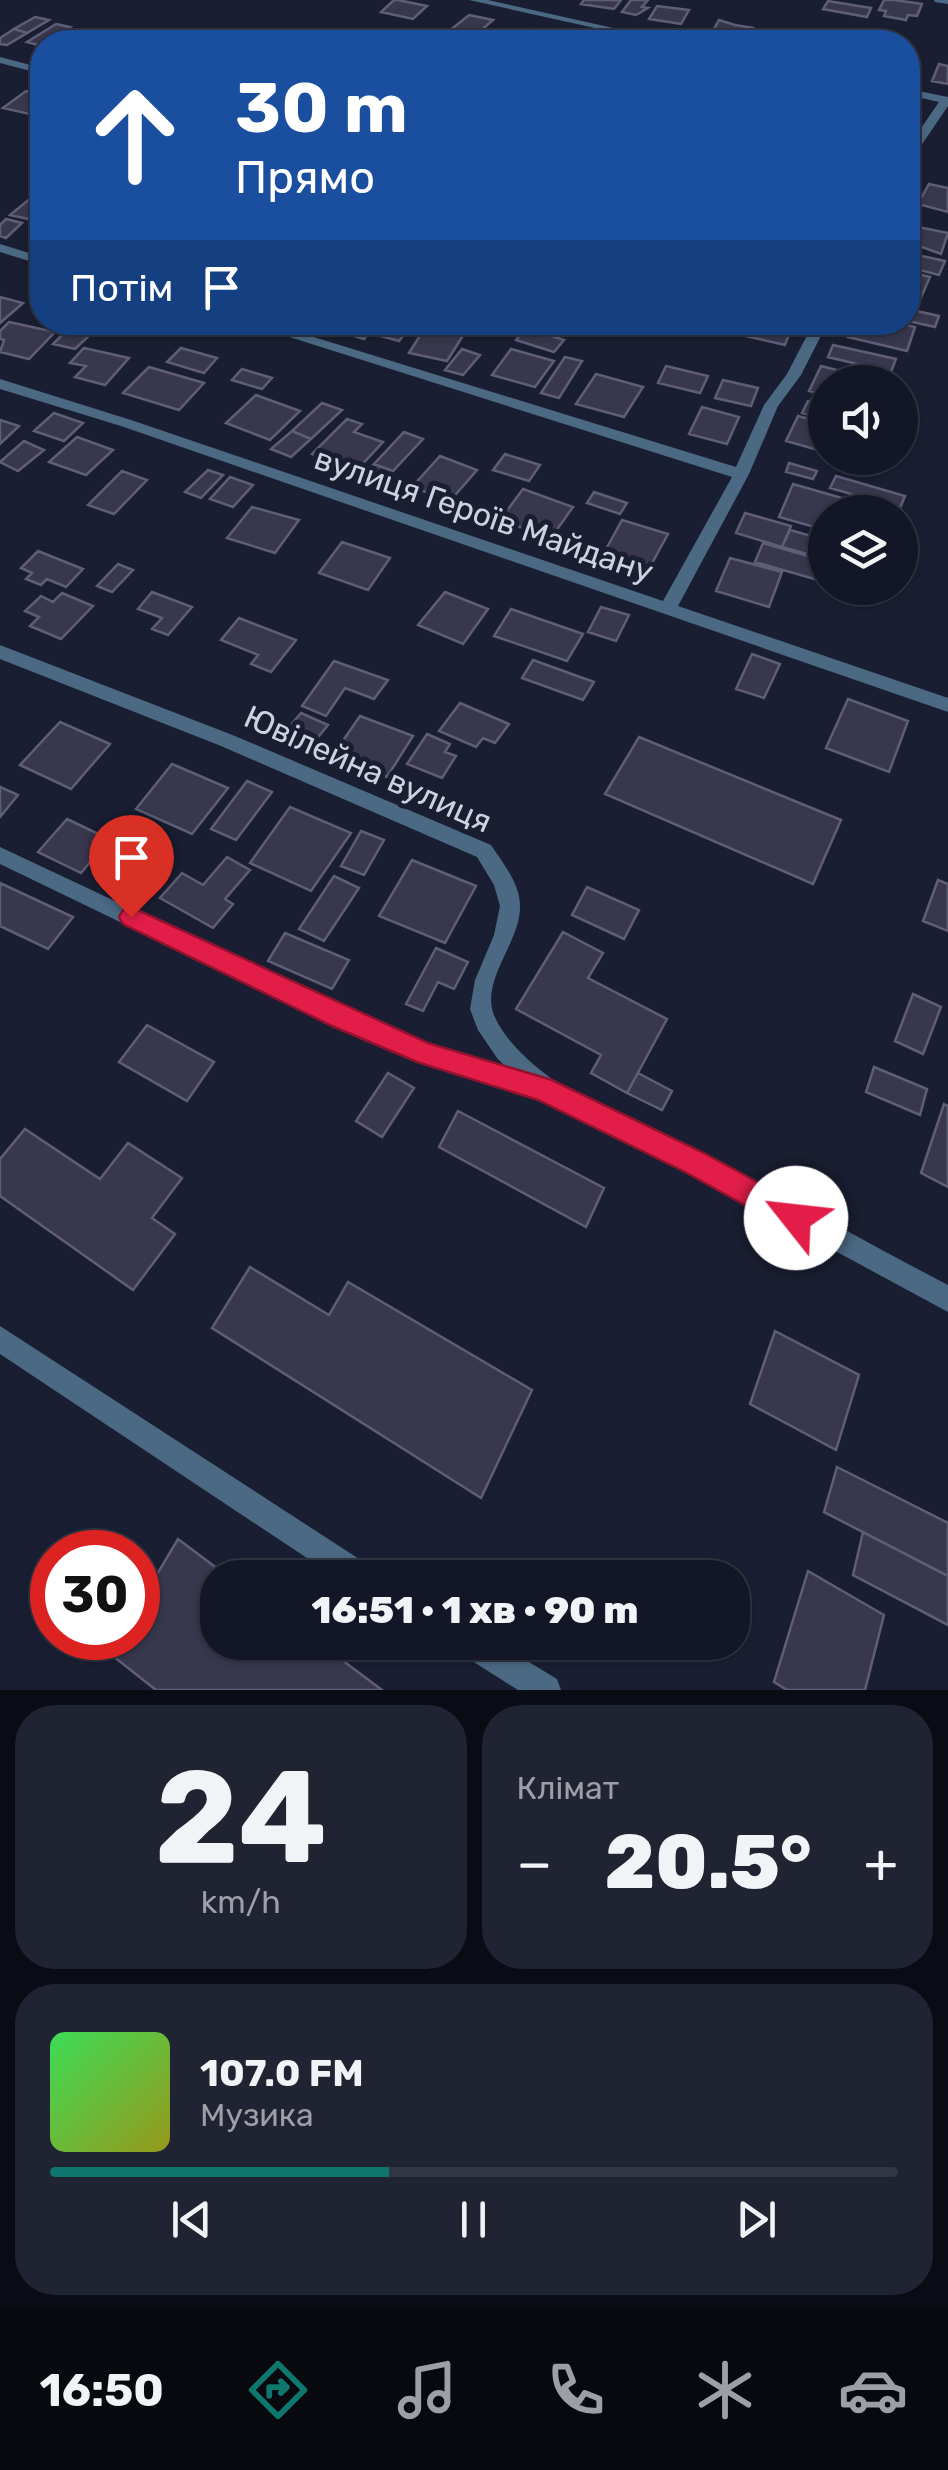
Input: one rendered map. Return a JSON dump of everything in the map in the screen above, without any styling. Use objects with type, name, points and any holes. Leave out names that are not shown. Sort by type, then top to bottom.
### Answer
[{"type":"street","points":[[474,0],[615,30]]},
{"type":"street","points":[[940,0],[948,1]]},
{"type":"street","points":[[0,60],[30,68]]},
{"type":"street","points":[[920,94],[948,100]]},
{"type":"street","points":[[920,137],[948,100]]},
{"type":"street","points":[[0,248],[30,257]]},
{"type":"street","points":[[290,335],[741,474]]},
{"type":"street","points":[[667,610],[741,474],[771,405],[794,375],[814,335]]},
{"type":"street","name":"вулиця Героїв Майдану","points":[[0,384],[126,423],[948,704]]},
{"type":"street","name":"Ювілейна вулиця","points":[[0,652],[228,740],[484,851],[499,875],[510,906],[484,988],[483,1019],[508,1055],[543,1088],[695,1162],[948,1299]]},
{"type":"street","points":[[0,855],[341,1018],[426,1054],[543,1088]]},
{"type":"street","points":[[0,1339],[336,1560]]},
{"type":"street","points":[[497,1660],[546,1690]]},
{"type":"building","points":[[394,0],[427,6],[413,19],[381,12]]},
{"type":"building","points":[[584,0],[621,0],[614,9],[581,4]]},
{"type":"building","points":[[631,0],[648,0],[642,7],[648,8],[636,15],[622,12]]},
{"type":"building","points":[[884,0],[922,4],[917,16],[908,15],[906,20],[884,16],[886,11],[879,10]]},
{"type":"building","points":[[828,1],[871,8],[867,17],[823,9]]},
{"type":"building","points":[[657,6],[689,10],[681,24],[649,19]]},
{"type":"building","points":[[469,15],[493,20],[482,30],[450,30]]},
{"type":"building","points":[[35,17],[49,20],[27,33],[14,29]]},
{"type":"building","points":[[719,20],[753,28],[752,30],[713,30]]},
{"type":"building","points":[[56,24],[70,27],[65,30],[46,30]]},
{"type":"building","points":[[14,29],[27,33],[7,45],[0,44],[0,38]]},
{"type":"building","points":[[939,64],[948,66],[948,84],[932,81]]},
{"type":"building","points":[[26,91],[30,92],[30,114],[3,108]]},
{"type":"building","points":[[929,184],[948,188],[948,212],[920,205]]},
{"type":"building","points":[[30,199],[28,219],[10,215]]},
{"type":"building","points":[[6,219],[22,223],[6,238],[0,236],[0,225]]},
{"type":"building","points":[[920,227],[948,233],[941,254],[920,246]]},
{"type":"building","points":[[920,256],[945,261],[939,275],[920,270]]},
{"type":"building","points":[[920,275],[930,277],[920,300]]},
{"type":"building","points":[[0,297],[23,303],[0,323]]},
{"type":"building","points":[[920,312],[939,316],[935,327],[920,324]]},
{"type":"building","points":[[9,322],[30,327],[30,335],[52,335],[29,359],[0,352],[4,340],[0,339],[0,331]]},
{"type":"building","points":[[62,335],[90,335],[75,349],[53,344]]},
{"type":"building","points":[[377,335],[404,335],[399,341]]},
{"type":"building","points":[[420,335],[463,335],[447,361],[409,353]]},
{"type":"building","points":[[520,335],[548,335],[564,340],[554,352],[516,340]]},
{"type":"building","points":[[746,335],[789,335],[785,345]]},
{"type":"building","points":[[849,335],[912,335],[907,351]]},
{"type":"building","points":[[833,345],[896,359],[894,365],[862,365],[828,357]]},
{"type":"building","points":[[84,348],[129,358],[105,385],[75,377],[86,366],[70,363]]},
{"type":"building","points":[[181,348],[217,358],[204,373],[167,362]]},
{"type":"building","points":[[462,349],[480,355],[463,375],[445,370]]},
{"type":"building","points":[[511,349],[554,361],[535,387],[492,375]]},
{"type":"building","points":[[565,357],[582,361],[559,398],[541,393]]},
{"type":"building","points":[[666,366],[708,376],[700,393],[658,383]]},
{"type":"building","points":[[149,367],[204,383],[179,410],[123,393]]},
{"type":"building","points":[[242,369],[272,378],[262,389],[232,380]]},
{"type":"building","points":[[596,374],[643,387],[624,417],[576,404]]},
{"type":"building","points":[[723,380],[758,388],[751,406],[715,398]]},
{"type":"building","points":[[256,395],[300,411],[270,440],[226,423]]},
{"type":"building","points":[[322,403],[342,410],[311,439],[292,431]]},
{"type":"building","points":[[702,407],[739,417],[727,444],[689,434]]},
{"type":"building","points":[[54,413],[83,423],[64,441],[34,431]]},
{"type":"building","points":[[798,416],[808,419],[808,447],[786,441]]},
{"type":"building","points":[[347,419],[362,424],[354,432],[383,442],[356,471],[312,454]]},
{"type":"building","points":[[0,420],[19,426],[0,444]]},
{"type":"building","points":[[292,431],[311,439],[291,457],[271,449]]},
{"type":"building","points":[[404,432],[423,439],[393,471],[374,464]]},
{"type":"building","points":[[77,437],[113,450],[86,475],[49,462]]},
{"type":"building","points":[[24,441],[44,450],[18,471],[0,462]]},
{"type":"building","points":[[505,454],[540,465],[529,481],[493,470]]},
{"type":"building","points":[[440,456],[477,470],[450,501],[412,487]]},
{"type":"building","points":[[789,463],[808,468],[808,475],[815,475],[813,479],[786,472]]},
{"type":"building","points":[[374,464],[393,471],[376,489],[356,481]]},
{"type":"building","points":[[208,470],[223,475],[201,498],[185,492]]},
{"type":"building","points":[[122,471],[147,480],[114,514],[88,505]]},
{"type":"building","points":[[836,476],[902,495],[854,495],[830,488]]},
{"type":"building","points":[[230,477],[253,485],[233,507],[210,499]]},
{"type":"building","points":[[793,484],[832,495],[808,495],[808,525],[779,517]]},
{"type":"building","points":[[523,489],[573,507],[551,538],[500,520]]},
{"type":"building","points":[[594,492],[627,503],[620,514],[587,503]]},
{"type":"building","points":[[252,507],[299,520],[275,553],[227,538]]},
{"type":"building","points":[[745,513],[791,526],[782,547],[736,533]]},
{"type":"building","points":[[622,520],[668,534],[651,565],[605,551]]},
{"type":"building","points":[[790,530],[808,535],[808,554],[782,547]]},
{"type":"building","points":[[342,542],[390,558],[368,590],[319,573]]},
{"type":"building","points":[[763,543],[808,556],[808,577],[755,562]]},
{"type":"building","points":[[38,551],[83,569],[66,587],[47,579],[41,585],[26,579],[32,573],[21,568]]},
{"type":"building","points":[[730,558],[782,572],[769,607],[716,591]]},
{"type":"building","points":[[118,564],[133,570],[112,592],[97,586]]},
{"type":"building","points":[[152,592],[192,607],[168,635],[152,629],[162,618],[138,609]]},
{"type":"building","points":[[445,592],[488,609],[463,644],[418,625]]},
{"type":"building","points":[[62,593],[93,606],[61,639],[30,626],[39,617],[25,611],[41,596],[53,602]]},
{"type":"building","points":[[601,607],[629,615],[616,641],[588,632]]},
{"type":"building","points":[[511,609],[583,634],[567,661],[494,636]]},
{"type":"building","points":[[239,618],[296,640],[271,672],[251,664],[258,655],[221,640]]},
{"type":"building","points":[[752,654],[780,664],[764,698],[736,689]]},
{"type":"building","points":[[533,660],[594,682],[583,700],[522,678]]},
{"type":"building","points":[[334,661],[388,680],[374,699],[345,688],[326,716],[302,706]]},
{"type":"building","points":[[848,699],[908,721],[889,772],[826,748]]},
{"type":"building","points":[[460,703],[509,724],[495,743],[483,738],[476,747],[439,731]]},
{"type":"building","points":[[301,713],[328,725],[305,753],[278,740]]},
{"type":"building","points":[[360,716],[413,736],[387,777],[333,755]]},
{"type":"building","points":[[60,722],[110,744],[71,789],[20,765]]},
{"type":"building","points":[[427,734],[450,744],[445,752],[456,756],[442,778],[407,764]]},
{"type":"building","points":[[639,737],[841,820],[813,884],[605,794]]},
{"type":"building","points":[[172,764],[228,788],[192,834],[136,809]]},
{"type":"building","points":[[247,781],[272,792],[236,840],[211,829]]},
{"type":"building","points":[[0,787],[18,795],[0,817]]},
{"type":"building","points":[[290,807],[351,833],[311,891],[250,863]]},
{"type":"building","points":[[67,819],[109,839],[81,873],[38,852]]},
{"type":"building","points":[[361,831],[384,840],[364,875],[341,866]]},
{"type":"building","points":[[227,857],[250,870],[225,899],[233,904],[213,928],[160,898],[182,873],[203,885]]},
{"type":"building","points":[[412,860],[476,886],[445,943],[379,916]]},
{"type":"building","points":[[334,876],[359,888],[324,941],[299,929]]},
{"type":"building","points":[[938,880],[948,884],[948,931],[923,921]]},
{"type":"building","points":[[0,883],[73,917],[48,949],[0,926]]},
{"type":"building","points":[[587,887],[639,910],[624,939],[572,915]]},
{"type":"building","points":[[563,932],[603,953],[588,978],[667,1019],[627,1093],[591,1073],[601,1055],[516,1009]]},
{"type":"building","points":[[285,933],[349,960],[332,989],[268,961]]},
{"type":"building","points":[[436,948],[468,962],[454,989],[438,982],[423,1011],[406,1004]]},
{"type":"building","points":[[913,994],[941,1007],[923,1054],[895,1041]]},
{"type":"building","points":[[147,1025],[214,1062],[187,1101],[119,1062]]},
{"type":"building","points":[[874,1067],[927,1089],[920,1115],[866,1092]]},
{"type":"building","points":[[388,1073],[414,1088],[382,1137],[356,1121]]},
{"type":"building","points":[[638,1073],[672,1091],[662,1110],[627,1093]]},
{"type":"building","points":[[944,1104],[948,1106],[948,1187],[921,1173]]},
{"type":"building","points":[[458,1111],[604,1188],[586,1227],[439,1147]]},
{"type":"building","points":[[25,1129],[100,1179],[128,1143],[182,1178],[152,1218],[175,1234],[133,1290],[0,1196],[0,1159]]},
{"type":"building","points":[[250,1267],[329,1315],[348,1282],[532,1390],[481,1498],[212,1328]]},
{"type":"building","points":[[775,1331],[859,1375],[836,1450],[750,1404]]},
{"type":"building","points":[[837,1467],[948,1523],[948,1576],[824,1512]]},
{"type":"building","points":[[863,1532],[948,1576],[948,1625],[853,1575]]},
{"type":"building","points":[[178,1539],[206,1560],[200,1560],[200,1660],[342,1660],[382,1690],[156,1690],[118,1660],[160,1660],[160,1569]]},
{"type":"building","points":[[808,1571],[884,1615],[865,1690],[787,1690],[774,1682]]},
{"type":"route","points":[[131,917],[341,1018],[426,1054],[543,1088],[583,1111],[695,1162],[796,1218]]}]
